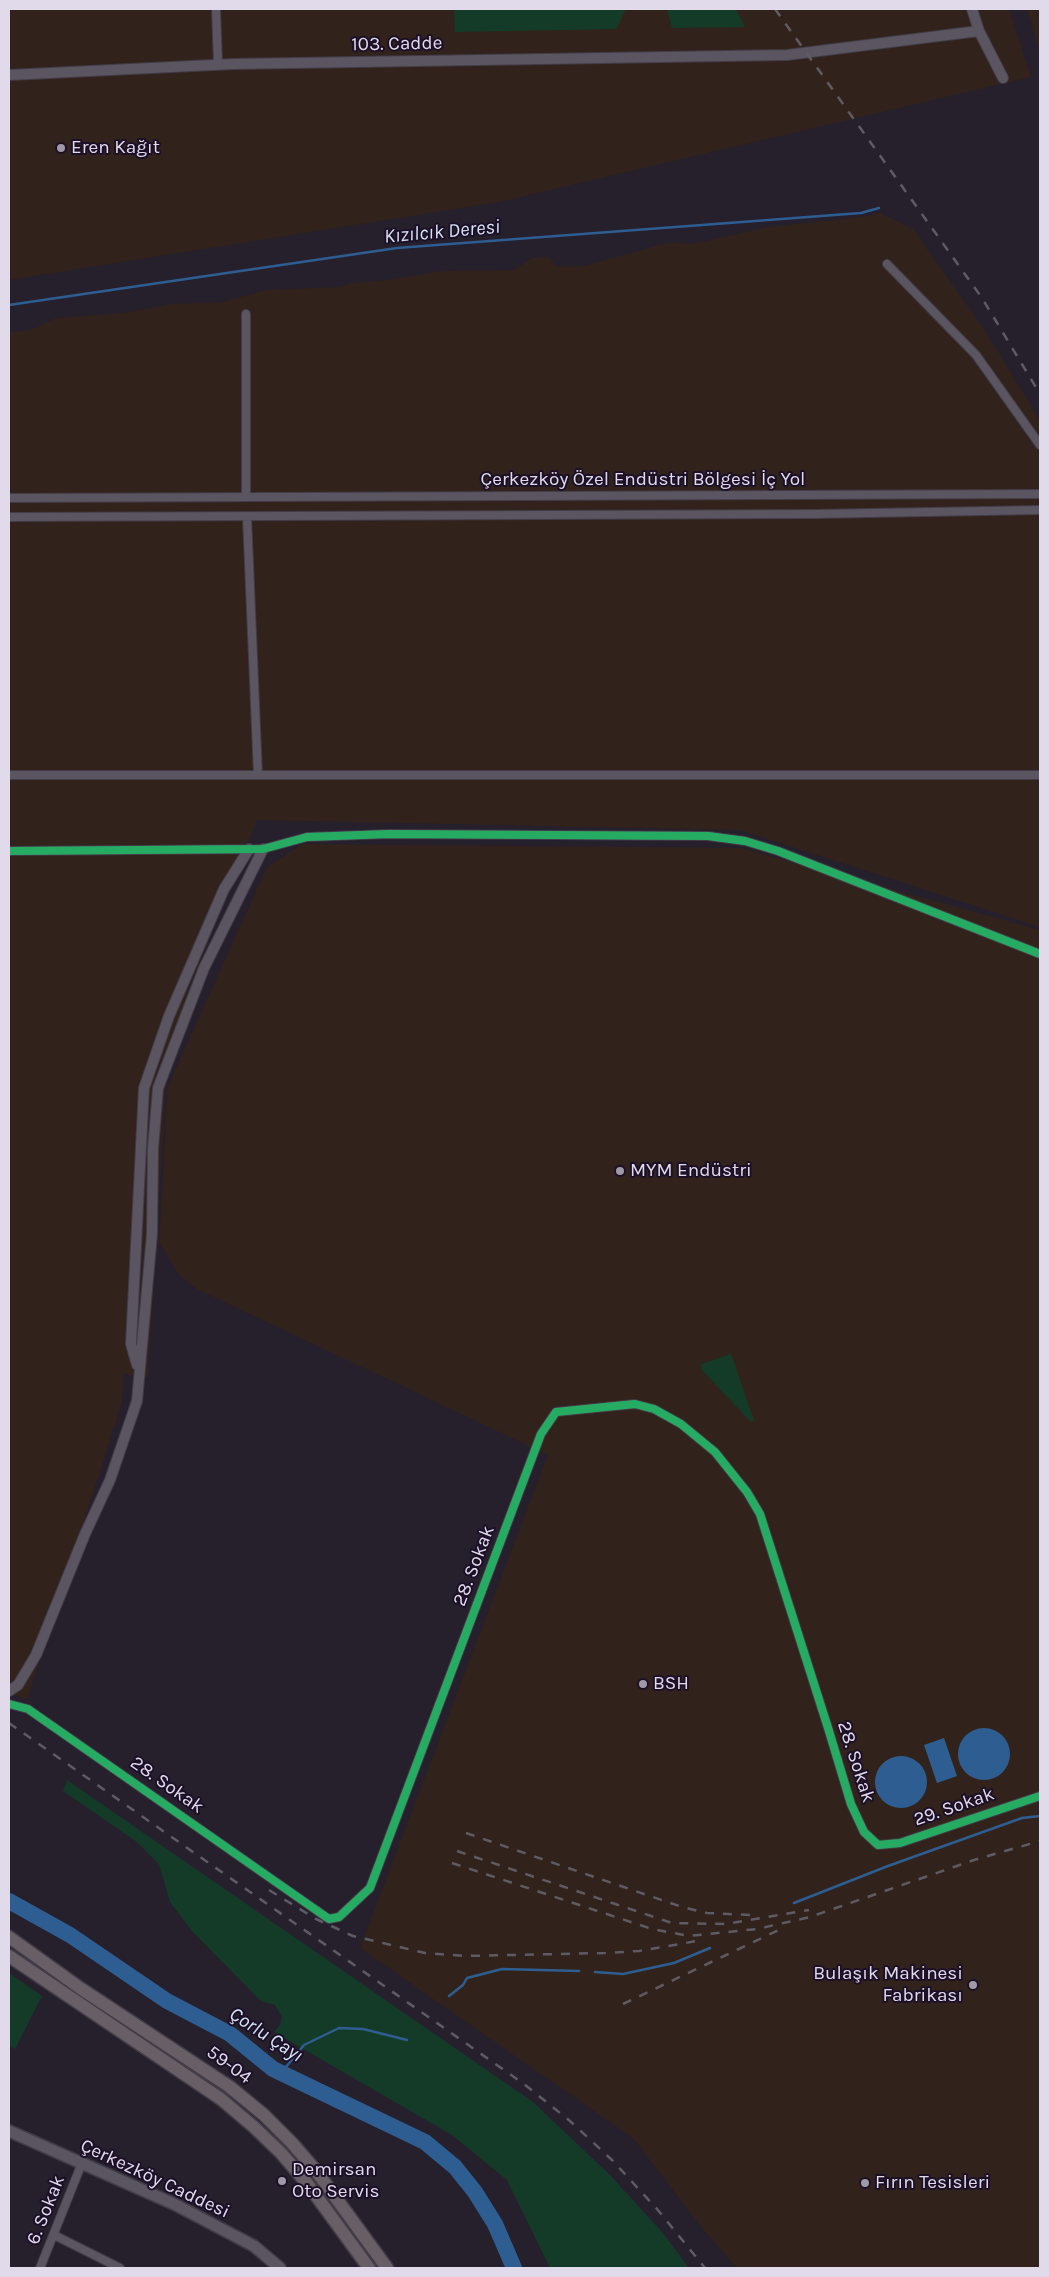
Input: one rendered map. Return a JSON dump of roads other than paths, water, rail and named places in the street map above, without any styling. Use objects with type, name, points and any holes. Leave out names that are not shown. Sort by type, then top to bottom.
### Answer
[{"type":"main road","name":"59-04","points":[[9,1937],[80,1988],[230,2087],[264,2115],[318,2172],[387,2268]]},
{"type":"main road","name":"59-04","points":[[9,1956],[221,2099],[254,2127],[281,2153],[306,2182],[369,2268]]},
{"type":"main road","name":"Çerkezköy Caddesi","points":[[9,2131],[206,2220],[254,2246],[280,2268]]},
{"type":"street","points":[[216,9],[218,64]]},
{"type":"street","points":[[972,9],[979,32],[1003,78]]},
{"type":"street","name":"103. Cadde","points":[[9,75],[218,64],[787,55],[979,32]]},
{"type":"street","points":[[887,264],[976,356],[1040,445]]},
{"type":"street","points":[[246,314],[246,498]]},
{"type":"street","name":"Çerkezköy Özel Endüstri Bölgesi İç Yol","points":[[9,498],[1040,494]]},
{"type":"street","name":"Çerkezköy Özel Endüstri Bölgesi İç Yol","points":[[9,517],[815,514],[1040,510]]},
{"type":"street","points":[[247,516],[258,775]]},
{"type":"street","points":[[9,775],[1040,775]]},
{"type":"street","points":[[9,850],[263,849],[307,837],[389,834],[708,836],[745,841],[778,851],[1040,954]]},
{"type":"street","points":[[139,1371],[131,1344],[144,1088],[169,1016],[220,898],[249,848]]},
{"type":"street","points":[[9,1691],[18,1685],[36,1655],[85,1534],[110,1480],[136,1401],[152,1234],[153,1148],[158,1088],[204,968],[263,849]]},
{"type":"street","name":"28. Sokak","points":[[9,1704],[28,1709],[329,1919],[339,1918],[370,1888],[542,1434],[556,1412],[635,1404],[654,1409],[681,1424],[714,1452],[747,1492],[760,1514],[851,1804],[864,1832],[878,1845]]},
{"type":"street","name":"29. Sokak","points":[[878,1845],[900,1843],[1040,1796]]},
{"type":"street","name":"6. Sokak","points":[[40,2268],[82,2163]]},
{"type":"street","points":[[54,2235],[120,2268]]},
{"type":"water","points":[[979,1728],[989,1728],[1003,1735],[1010,1749],[1010,1759],[1003,1773],[989,1780],[979,1780],[969,1776],[962,1769],[958,1759],[958,1749],[962,1739],[969,1732]]},
{"type":"water","points":[[944,1738],[957,1776],[937,1783],[924,1745]]},
{"type":"water","points":[[896,1756],[906,1756],[920,1763],[927,1777],[927,1787],[920,1801],[906,1808],[896,1808],[886,1804],[879,1797],[875,1787],[875,1777],[879,1767],[886,1760]]},
{"type":"waterway","name":"Kızılcık Deresi","points":[[9,305],[397,248],[861,213],[879,208]]},
{"type":"waterway","points":[[794,1903],[888,1866],[1022,1818],[1040,1816]]},
{"type":"waterway","name":"Çorlu Çayı","points":[[9,1901],[70,1935],[167,2001],[230,2034],[273,2069],[425,2142],[455,2167],[475,2192],[495,2224],[514,2268]]},
{"type":"waterway","points":[[595,1972],[623,1974],[674,1963],[710,1948]]},
{"type":"waterway","points":[[449,1996],[463,1985],[467,1978],[502,1969],[579,1971]]},
{"type":"waterway","points":[[281,2073],[304,2045],[339,2028],[363,2029],[407,2040]]},
{"type":"railway","points":[[775,9],[982,298],[1040,394]]},
{"type":"railway","points":[[9,1723],[524,2084],[570,2121],[612,2160],[657,2209],[705,2268]]},
{"type":"railway","points":[[466,1833],[682,1907],[707,1913],[750,1915]]},
{"type":"railway","points":[[452,1863],[652,1929],[689,1936],[757,1929],[810,1917],[974,1860],[1040,1841]]},
{"type":"railway","points":[[457,1851],[672,1923],[726,1924],[809,1910]]},
{"type":"railway","points":[[269,1890],[316,1919],[353,1936],[425,1953],[465,1956],[605,1953],[639,1951],[697,1941]]},
{"type":"railway","points":[[623,2004],[785,1927]]},
{"type":"place","name":"Eren Kağıt","points":[[61,148]]},
{"type":"place","name":"MYM Endüstri","points":[[620,1171]]},
{"type":"place","name":"BSH","points":[[643,1684]]},
{"type":"place","name":"Bulaşık Makinesi Fabrikası","points":[[973,1985]]},
{"type":"place","name":"Demirsan Oto Servis","points":[[282,2181]]},
{"type":"place","name":"Fırın Tesisleri","points":[[865,2183]]}]
